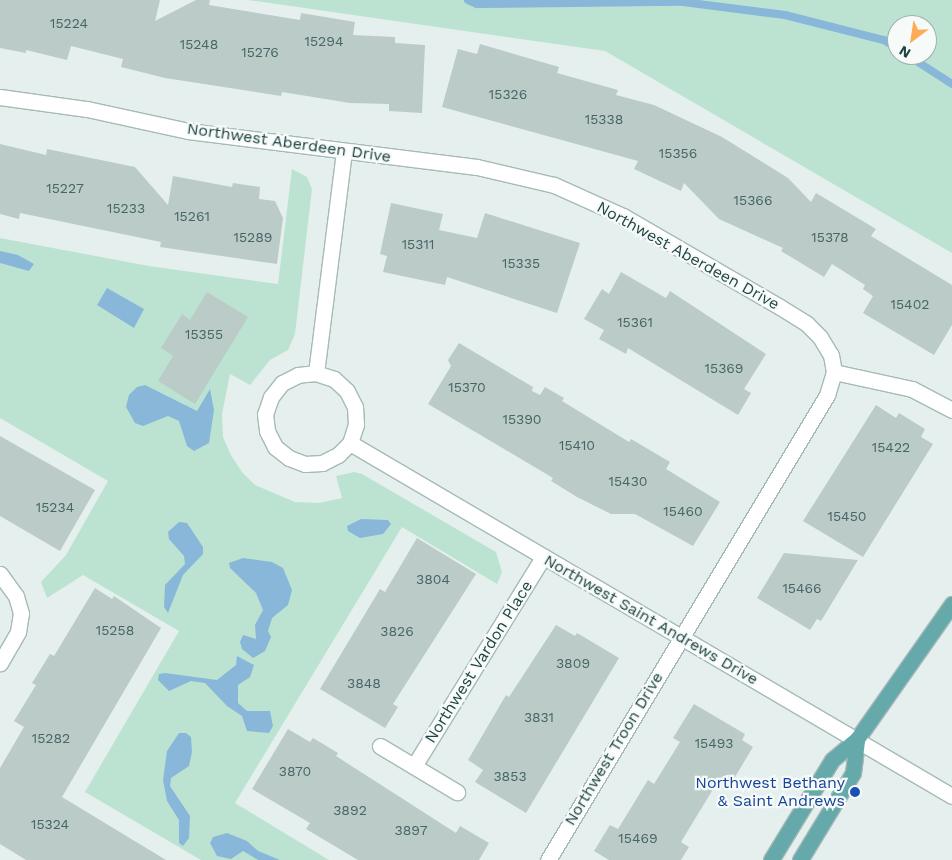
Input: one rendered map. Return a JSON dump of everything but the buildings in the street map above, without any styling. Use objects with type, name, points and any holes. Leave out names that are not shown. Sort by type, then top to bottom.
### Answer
[{"type":"main road","points":[[771,860],[832,760],[858,740],[952,604]]},
{"type":"main road","points":[[800,860],[853,773],[858,740]]},
{"type":"street","name":"Northwest Aberdeen Drive","points":[[0,97],[86,110],[188,131],[477,168],[554,186],[623,216],[807,324],[831,355],[834,372]]},
{"type":"street","points":[[316,373],[344,152]]},
{"type":"street","points":[[680,638],[794,454],[827,395],[834,372],[912,389],[952,410]]},
{"type":"street","points":[[316,373],[334,379],[347,391],[355,407],[356,426],[350,442],[338,455],[322,463],[305,464],[289,458],[275,447],[267,431],[265,414],[270,397],[282,383],[298,374],[316,373]]},
{"type":"street","name":"Northwest Saint Andrews Drive","points":[[350,442],[680,638],[952,796]]},
{"type":"street","name":"Northwest Vardon Place","points":[[414,766],[543,557]]},
{"type":"street","points":[[0,574],[16,596],[21,613],[18,632],[0,664]]},
{"type":"street","name":"Northwest Troon Drive","points":[[548,860],[680,638]]},
{"type":"street","points":[[380,746],[456,792]]},
{"type":"green space","points":[[248,0],[952,0],[952,253],[605,51]]},
{"type":"green space","points":[[292,169],[307,177],[312,189],[295,334],[288,350],[270,360],[250,385],[230,374],[222,414],[223,437],[231,455],[242,472],[255,485],[295,502],[319,503],[342,498],[336,476],[354,472],[362,474],[496,552],[502,572],[497,584],[402,527],[235,803],[329,860],[201,860],[85,792],[179,631],[83,575],[47,598],[41,582],[66,555],[108,481],[0,418],[0,238],[149,266],[278,284]]},
{"type":"water","points":[[0,251],[18,255],[34,264],[29,271],[0,263]]},
{"type":"water","points":[[107,288],[144,309],[134,328],[97,305]]},
{"type":"water","points":[[145,385],[197,411],[210,389],[214,410],[209,443],[194,451],[187,446],[179,421],[168,416],[143,426],[135,423],[126,407],[129,395],[137,387]]},
{"type":"water","points":[[361,519],[388,520],[391,524],[383,534],[360,538],[348,531],[347,526]]},
{"type":"water","points":[[179,522],[187,523],[203,547],[203,554],[183,575],[168,613],[164,607],[165,585],[185,564],[184,556],[169,539],[168,532]]},
{"type":"water","points":[[243,558],[272,562],[283,568],[292,590],[288,605],[272,618],[268,631],[271,637],[265,651],[253,658],[242,649],[240,642],[243,635],[256,639],[255,625],[263,610],[256,593],[230,568],[229,563]]},
{"type":"water","points":[[237,656],[254,665],[250,677],[238,685],[238,703],[247,711],[270,711],[273,726],[269,733],[247,731],[242,716],[227,706],[205,683],[191,681],[169,691],[158,680],[159,674],[165,673],[217,680],[236,665]]},
{"type":"water","points":[[179,733],[186,733],[191,737],[192,752],[189,766],[171,778],[170,786],[190,816],[189,838],[183,846],[179,843],[179,820],[167,801],[163,780],[167,751]]},
{"type":"water","points":[[227,833],[247,841],[258,851],[280,860],[258,860],[243,851],[231,859],[217,856],[210,843],[213,837]]},
{"type":"waterway","points":[[468,0],[477,4],[683,2],[785,15],[887,42]]},
{"type":"waterway","points":[[923,65],[952,84]]},
{"type":"place","name":"Northwest Bethany & Saint Andrews","points":[[855,792]]}]
